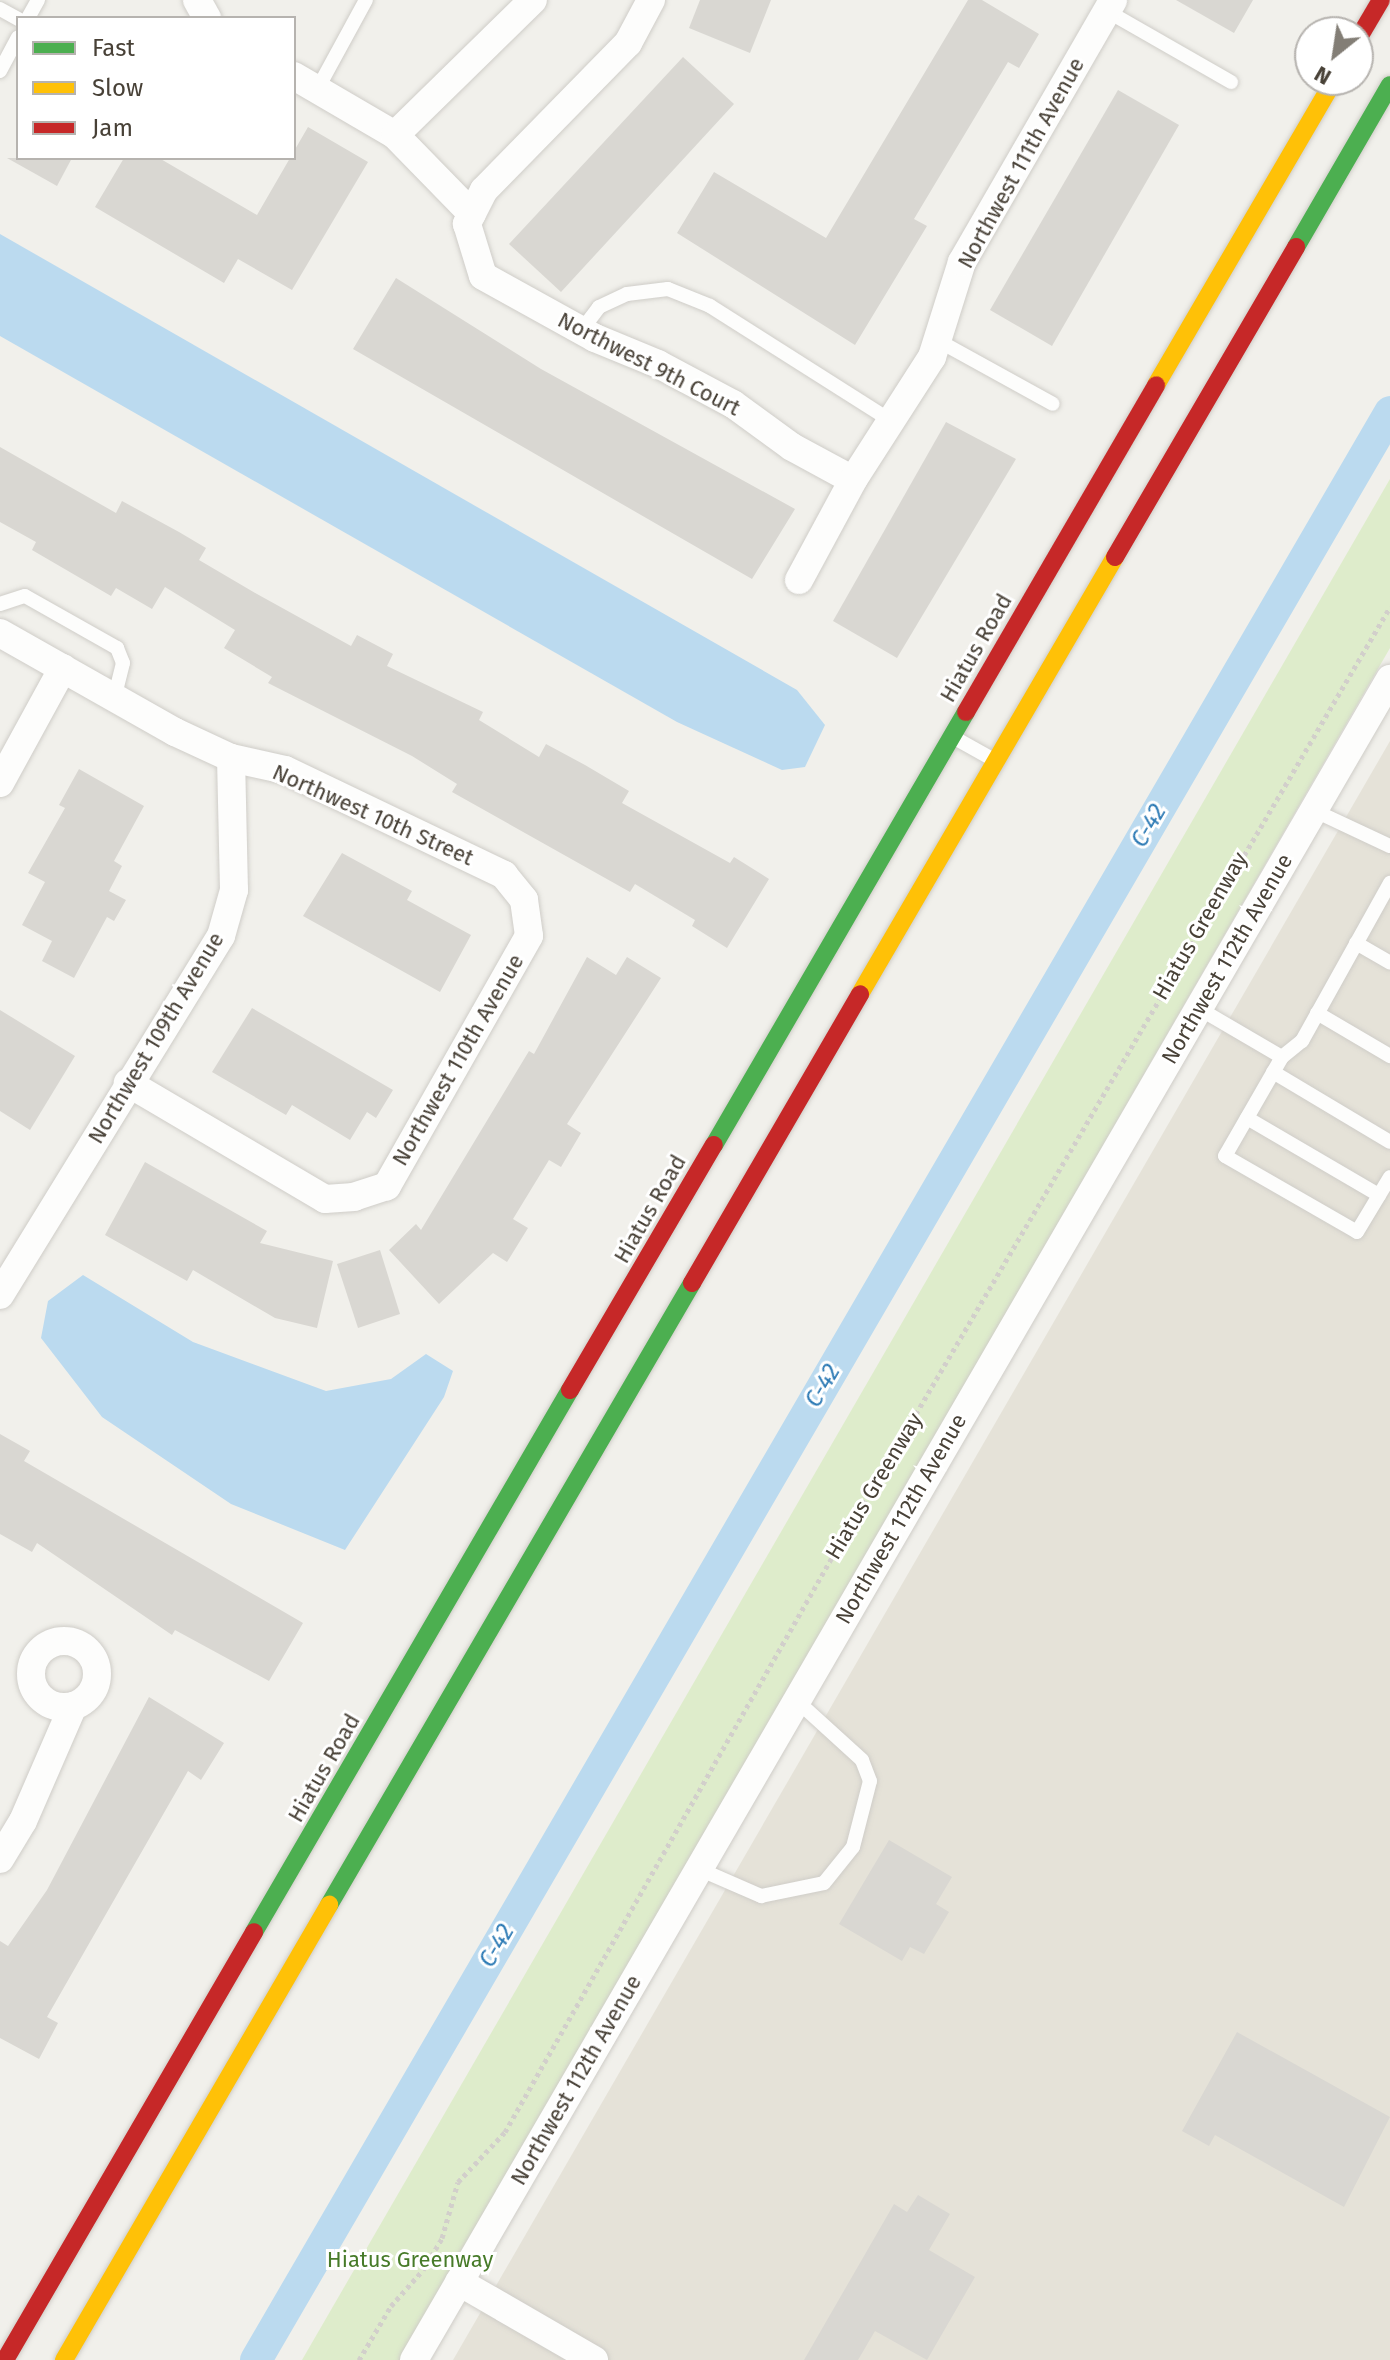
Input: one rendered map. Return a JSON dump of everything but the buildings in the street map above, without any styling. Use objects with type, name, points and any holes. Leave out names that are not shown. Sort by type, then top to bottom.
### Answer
[{"type":"main road","points":[[64,2360],[1390,85]]},
{"type":"main road","name":"Hiatus Road","points":[[5,2360],[1325,96]]},
{"type":"street","points":[[395,135],[532,0]]},
{"type":"street","points":[[306,82],[395,135],[472,214],[484,190],[628,43],[651,0]]},
{"type":"street","name":"Northwest 111th Avenue","points":[[799,580],[853,480],[932,357],[962,262],[1110,6]]},
{"type":"street","name":"Northwest 9th Court","points":[[472,214],[467,224],[483,276],[581,331],[733,404],[792,447],[853,480]]},
{"type":"street","name":"Northwest 10th Street","points":[[0,633],[114,698],[231,758],[285,770],[504,875],[524,900]]},
{"type":"street","points":[[0,783],[63,668]]},
{"type":"street","name":"Northwest 112th Avenue","points":[[414,2360],[1390,679]]},
{"type":"street","name":"Northwest 109th Avenue","points":[[0,1295],[221,936],[234,890],[231,758]]},
{"type":"street","name":"Northwest 110th Avenue","points":[[128,1083],[325,1199],[354,1197],[387,1186],[529,936],[524,900]]},
{"type":"street","points":[[0,1859],[11,1815],[73,1706]]},
{"type":"street","points":[[459,2282],[594,2360]]},
{"type":"lane","points":[[306,82],[366,0]]},
{"type":"lane","points":[[1110,6],[1231,82]]},
{"type":"lane","points":[[0,71],[16,41]]},
{"type":"lane","points":[[581,331],[599,307],[627,294],[668,289],[710,306],[891,421]]},
{"type":"lane","points":[[937,340],[1053,404]]},
{"type":"lane","points":[[0,604],[6,598],[25,596],[117,648],[123,663],[114,698]]},
{"type":"lane","points":[[953,736],[996,762]]},
{"type":"lane","points":[[1313,810],[1390,846]]},
{"type":"lane","points":[[1390,883],[1302,1041],[1282,1057],[1225,1156],[1357,1232],[1390,1177]]},
{"type":"lane","points":[[1356,943],[1390,963]]},
{"type":"lane","points":[[1198,1008],[1282,1057]]},
{"type":"lane","points":[[1317,1013],[1390,1056]]},
{"type":"lane","points":[[1273,1072],[1390,1142]]},
{"type":"lane","points":[[1247,1118],[1379,1195]]},
{"type":"lane","points":[[699,1869],[761,1896],[824,1883],[853,1847],[868,1795],[866,1770],[830,1727],[796,1700]]},
{"type":"path","name":"Hiatus Greenway","points":[[359,2360],[391,2306],[423,2270],[442,2238],[458,2182],[505,2132],[804,1605],[1390,607]]},
{"type":"shaded area","points":[[1390,741],[1390,2360],[453,2360]]},
{"type":"green space","name":"Hiatus Greenway","points":[[1390,479],[1390,648],[402,2360],[302,2360]]},
{"type":"water","points":[[0,234],[797,690],[825,725],[805,767],[782,770],[677,722],[0,336]]},
{"type":"water","points":[[83,1275],[193,1342],[326,1391],[391,1379],[426,1354],[453,1371],[444,1397],[345,1550],[231,1504],[102,1417],[41,1338],[48,1301]]},
{"type":"waterway","name":"C-42","points":[[256,2360],[1390,412]]},
{"type":"traffic: fast","points":[[1296,247],[1390,85]]},
{"type":"traffic: fast","points":[[714,1145],[966,712]]},
{"type":"traffic: fast","points":[[329,1905],[692,1283]]},
{"type":"traffic: fast","points":[[254,1932],[570,1390]]},
{"type":"traffic: slow","points":[[1156,385],[1325,96]]},
{"type":"traffic: slow","points":[[860,994],[1115,557]]},
{"type":"traffic: slow","points":[[64,2360],[329,1905]]},
{"type":"traffic: jam","points":[[1372,16],[1381,0]]},
{"type":"traffic: jam","points":[[1115,557],[1296,247]]},
{"type":"traffic: jam","points":[[966,712],[1156,385]]},
{"type":"traffic: jam","points":[[692,1283],[860,994]]},
{"type":"traffic: jam","points":[[570,1390],[714,1145]]},
{"type":"traffic: jam","points":[[5,2360],[254,1932]]}]
